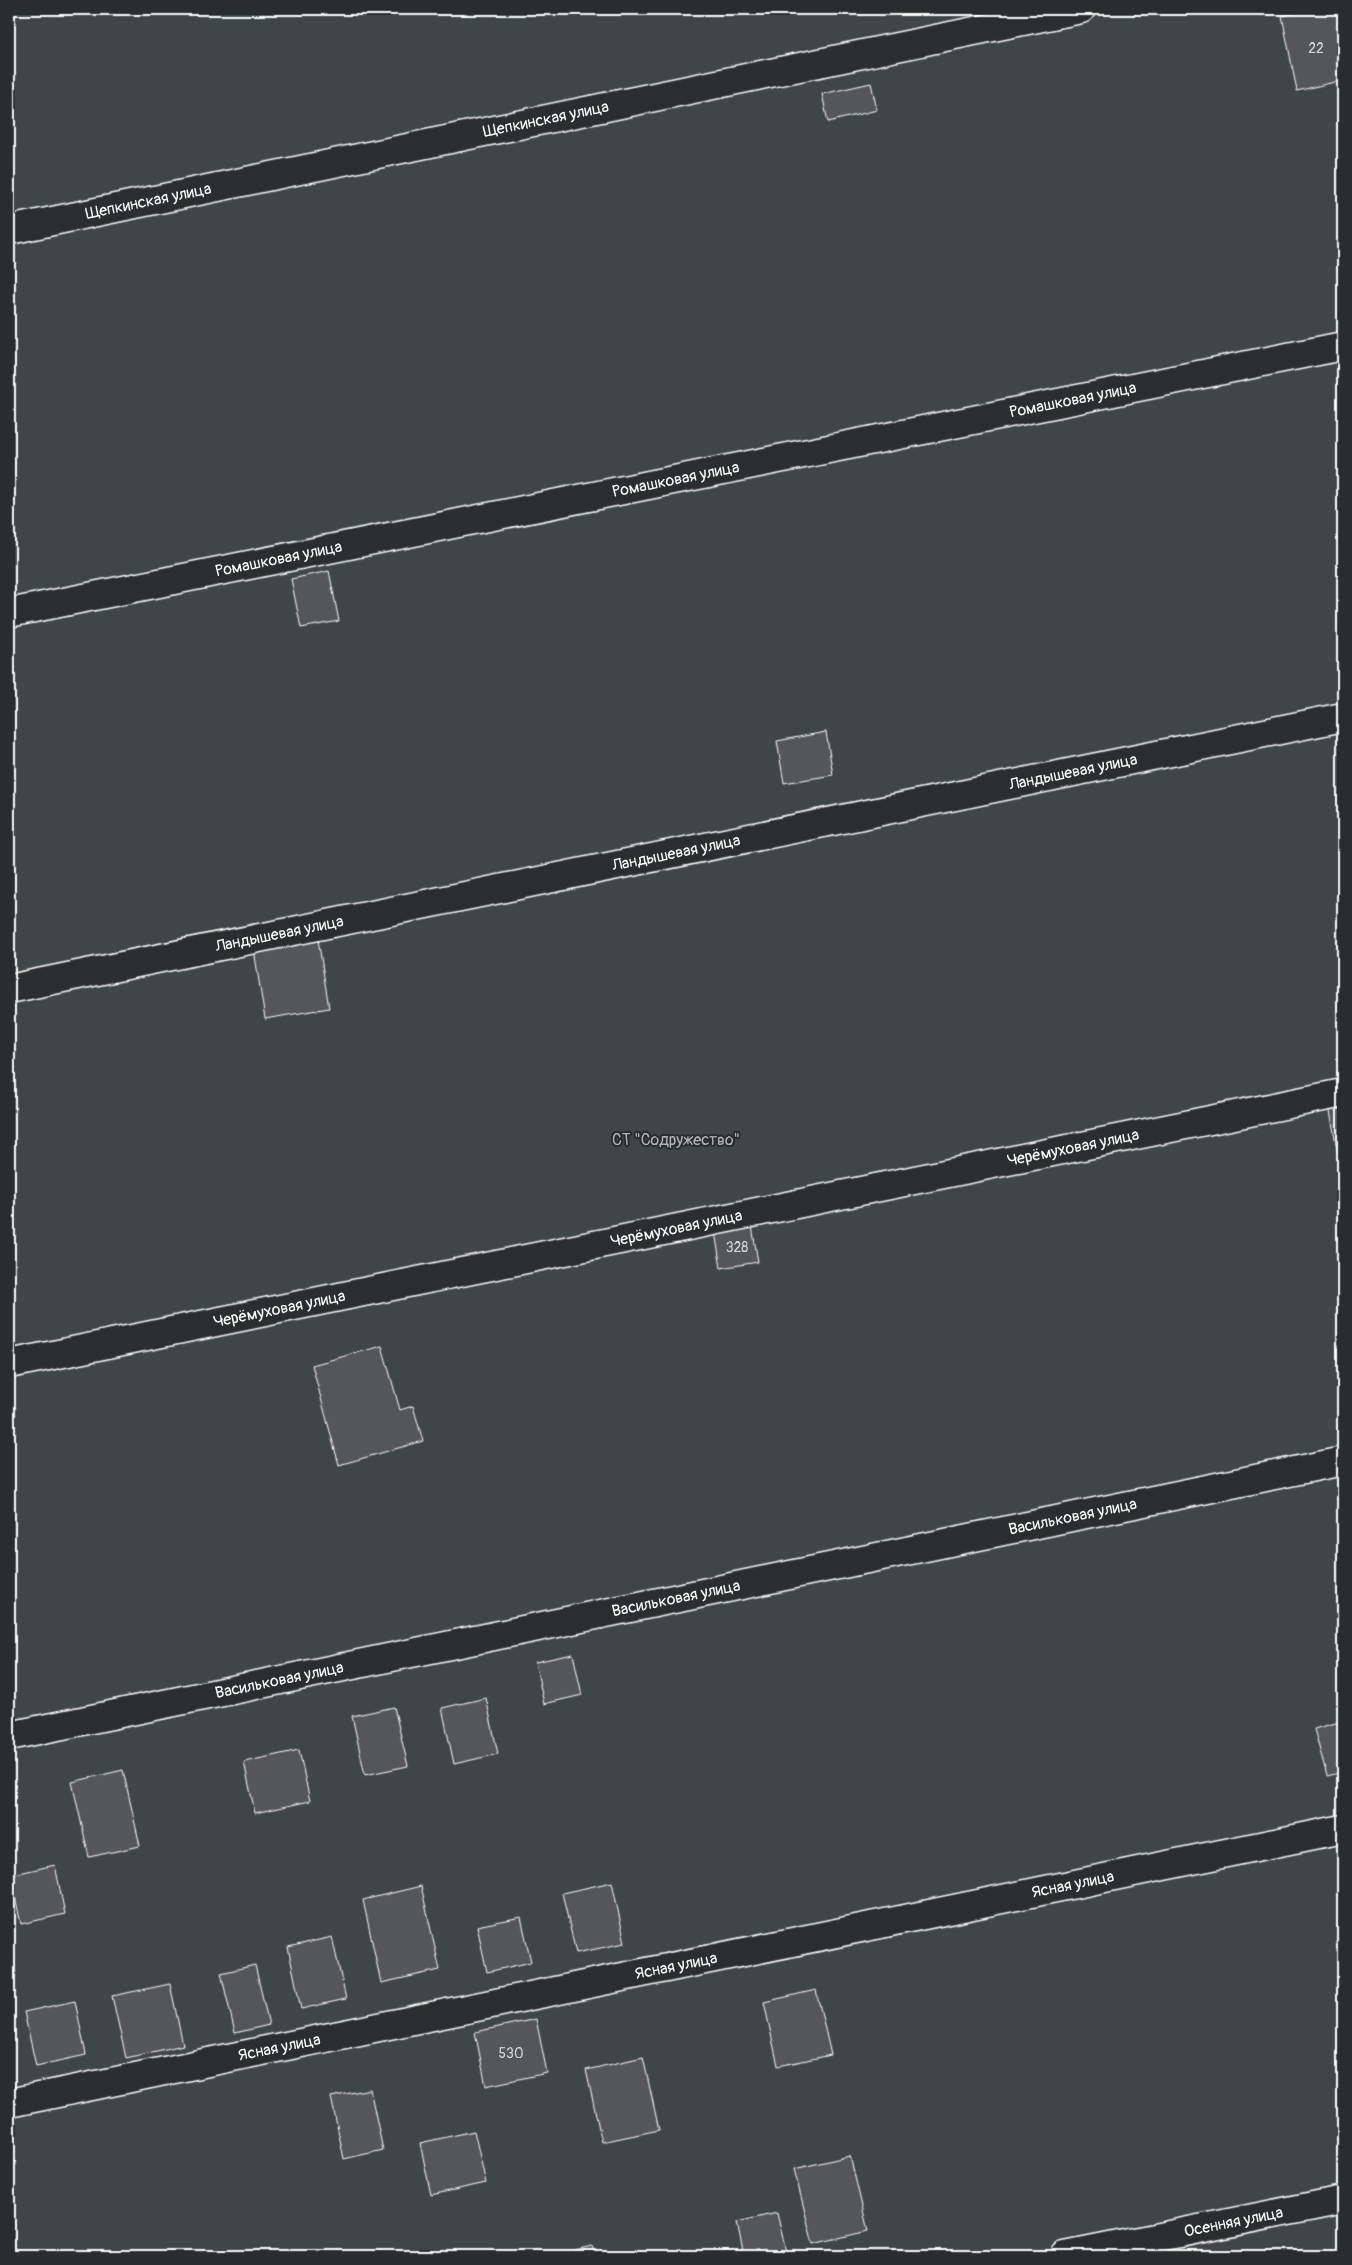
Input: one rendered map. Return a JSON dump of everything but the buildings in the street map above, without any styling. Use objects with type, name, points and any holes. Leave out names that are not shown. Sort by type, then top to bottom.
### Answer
[{"type":"lane","name":"Щепкинская улица","points":[[9,230],[1081,9]]},
{"type":"lane","name":"Ромашковая улица","points":[[9,613],[1343,346]]},
{"type":"lane","name":"Ландышевая улица","points":[[9,989],[1343,717]]},
{"type":"lane","name":"Черёмуховая улица","points":[[9,1364],[1343,1093]]},
{"type":"lane","name":"Васильковая улица","points":[[9,1736],[1343,1461]]},
{"type":"lane","name":"Ясная улица","points":[[9,2103],[1343,1829]]},
{"type":"lane","name":"Осенняя улица","points":[[1065,2256],[1343,2200]]},
{"type":"green space","name":"СТ \"Содружество\"","points":[[9,9],[1343,9],[1343,2256],[9,2256]]}]
